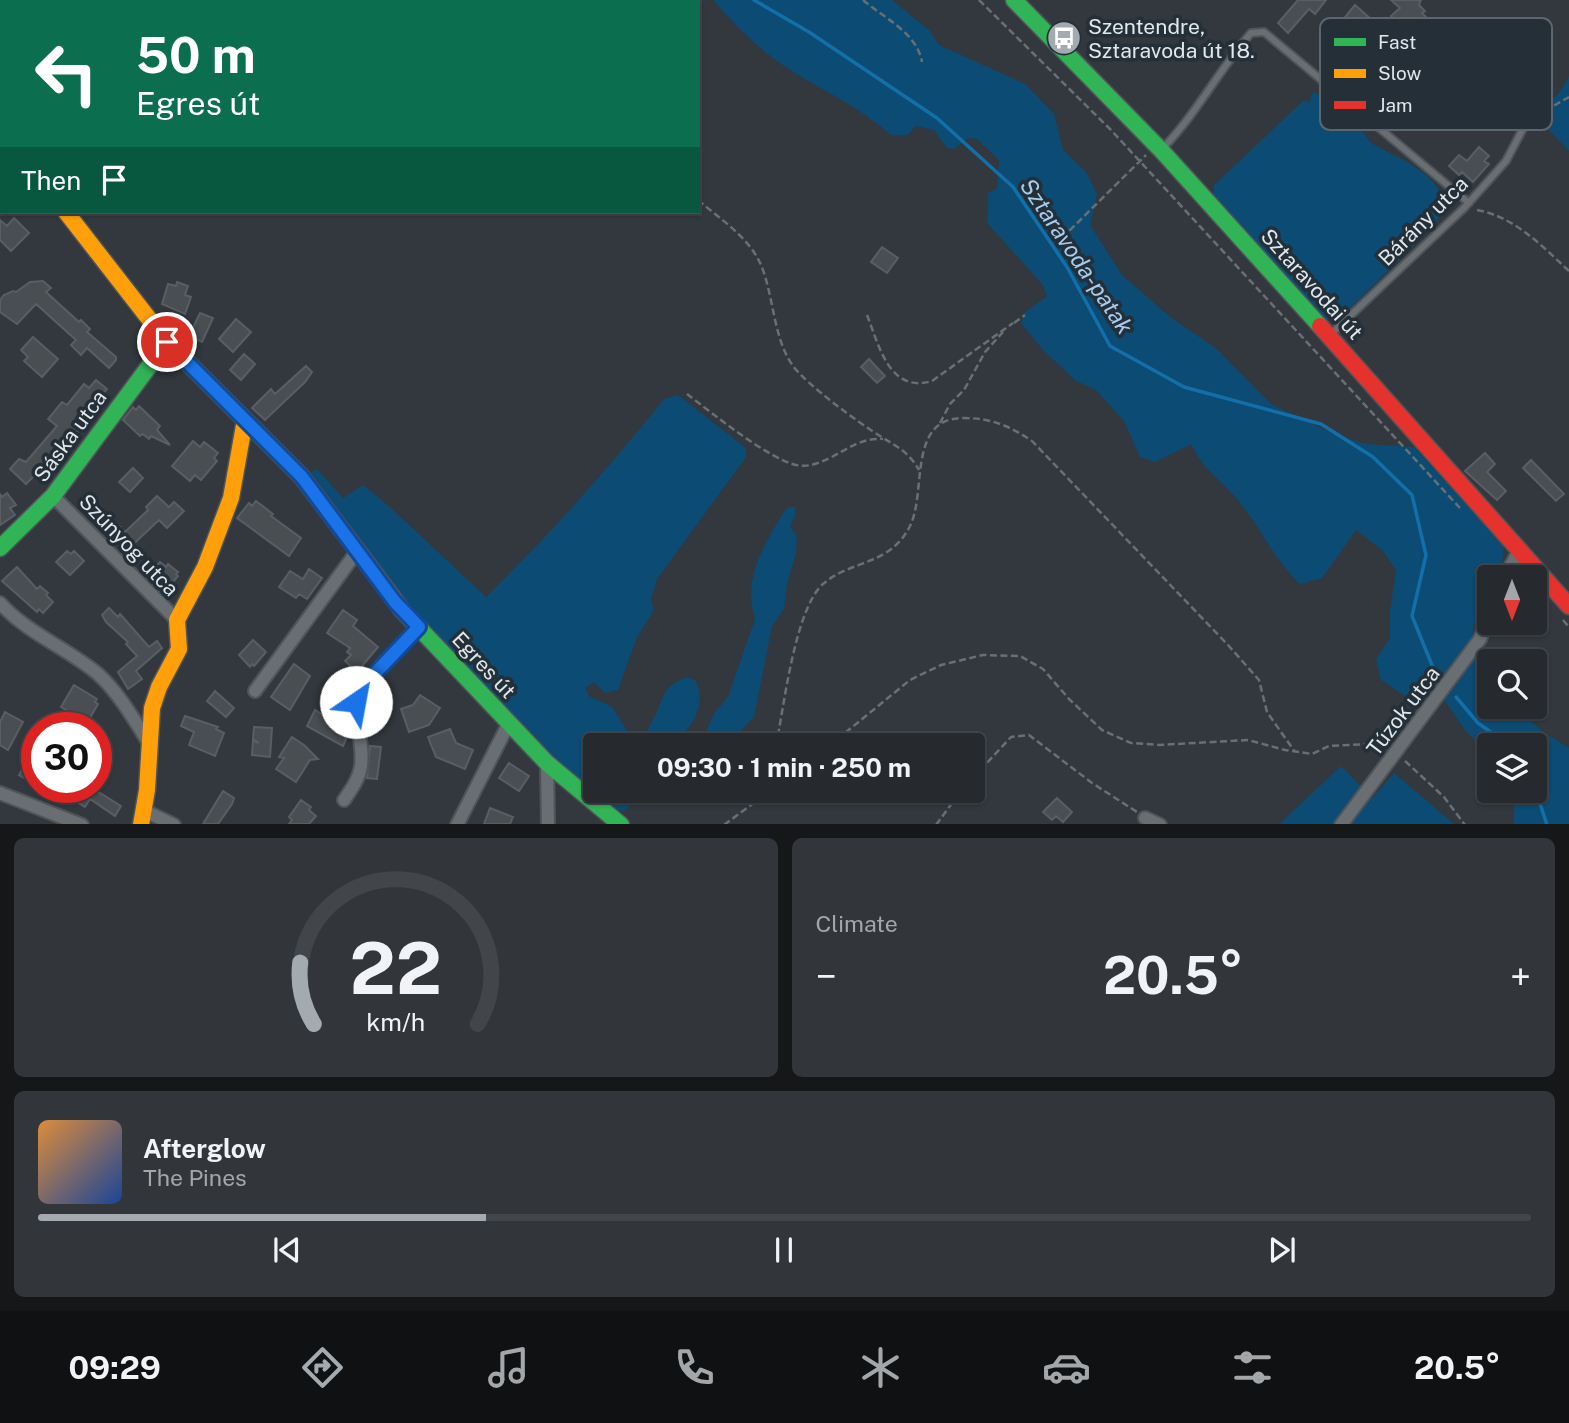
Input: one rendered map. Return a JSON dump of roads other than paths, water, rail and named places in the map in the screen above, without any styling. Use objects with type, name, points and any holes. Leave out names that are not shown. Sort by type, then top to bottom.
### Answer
[{"type":"street","name":"Sztaravodai út","points":[[1014,0],[1158,147],[1330,335],[1569,606]]},
{"type":"street","name":"Egres út","points":[[68,214],[167,342],[302,477],[395,602],[547,763],[621,824]]},
{"type":"street","name":"Sáska utca","points":[[0,548],[53,496],[167,342]]},
{"type":"street","points":[[174,824],[143,818],[151,747],[152,708],[159,687],[179,649],[177,621],[205,567],[227,508],[245,420]]},
{"type":"street","name":"Szúnyog utca","points":[[53,496],[177,621]]},
{"type":"street","points":[[255,691],[358,550]]},
{"type":"street","points":[[1511,565],[1519,551]]},
{"type":"street","points":[[0,625],[4,607],[98,674],[151,747]]},
{"type":"street","points":[[344,800],[361,766],[355,712],[359,693],[367,680],[419,627]]},
{"type":"street","name":"Túzok utca","points":[[1341,824],[1482,635]]},
{"type":"street","points":[[457,824],[509,723]]},
{"type":"street","points":[[547,763],[548,824]]},
{"type":"street","points":[[0,793],[82,824]]},
{"type":"street","points":[[1143,821],[1160,824]]},
{"type":"lane","points":[[1158,147],[1189,121],[1251,33],[1264,32],[1320,80]]},
{"type":"lane","points":[[1379,130],[1467,205]]},
{"type":"lane","name":"Bárány utca","points":[[1330,335],[1467,205],[1506,161],[1522,130]]},
{"type":"waterway","name":"Sztaravoda-patak","points":[[754,0],[809,32],[937,118],[1013,187],[1067,267],[1110,346],[1184,387],[1321,424],[1373,457],[1412,495],[1426,555],[1412,616],[1436,675]]},
{"type":"waterway","name":"Sztaravoda-patak","points":[[1456,697],[1478,723],[1492,733]]},
{"type":"waterway","name":"Sztaravoda-patak","points":[[1540,803],[1547,824]]},
{"type":"place","name":"Szentendre, Sztaravoda út 18.","points":[[1064,38]]}]
